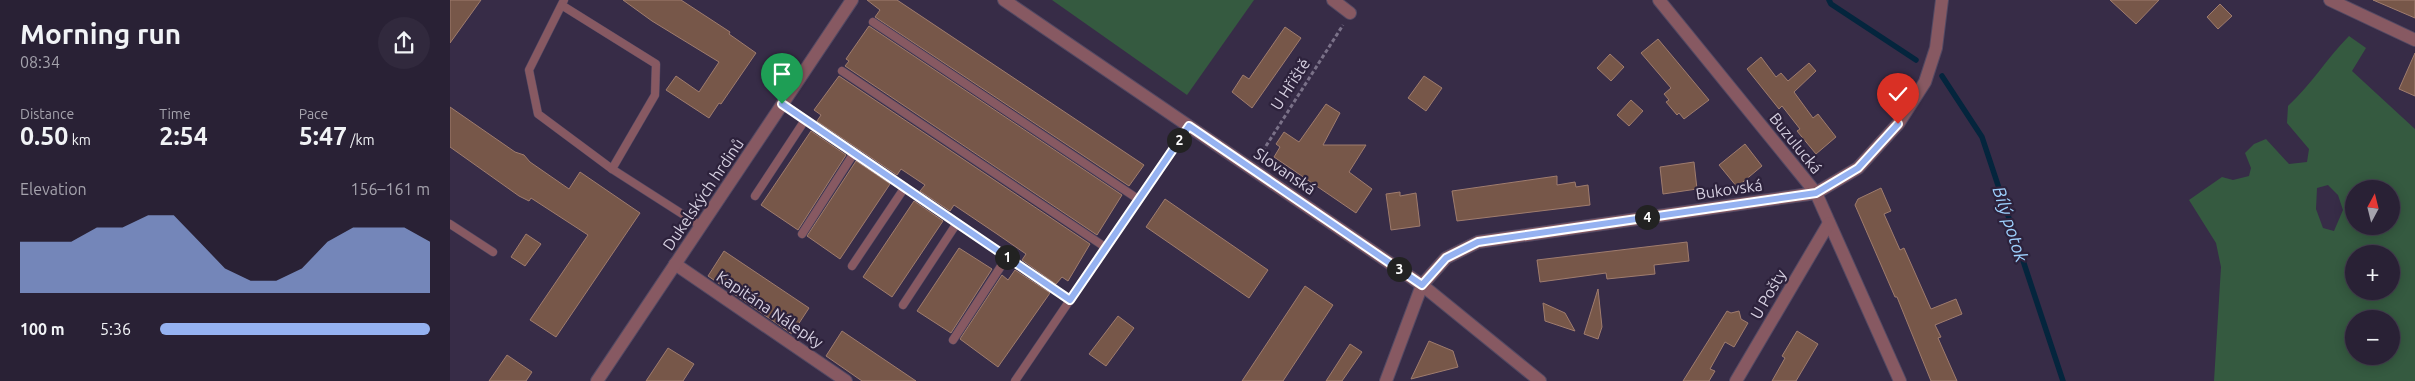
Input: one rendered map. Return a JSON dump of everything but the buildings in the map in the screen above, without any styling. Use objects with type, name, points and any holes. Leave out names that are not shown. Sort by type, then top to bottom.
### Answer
[{"type":"street","name":"Dukelských hrdinů","points":[[597,381],[852,0]]},
{"type":"street","name":"Slovanská","points":[[1004,0],[1422,285],[1540,381]]},
{"type":"street","points":[[1333,0],[1350,14]]},
{"type":"street","name":"Buzulucká","points":[[1659,0],[1816,193],[1900,381]]},
{"type":"street","name":"Bukovská","points":[[1422,285],[1446,258],[1478,242],[1816,193],[1858,168],[1898,124],[1925,82],[1936,48],[1942,0]]},
{"type":"street","points":[[2330,0],[2415,40]]},
{"type":"street","name":"U Pošty","points":[[1736,381],[1829,223]]},
{"type":"street","name":"Kapitána Nálepky","points":[[675,264],[846,381]]},
{"type":"street","points":[[1386,381],[1422,285]]},
{"type":"lane","points":[[612,169],[655,95],[656,64],[563,3],[529,70],[538,114],[612,169],[701,226]]},
{"type":"lane","points":[[872,22],[1138,199]]},
{"type":"lane","points":[[842,71],[1105,247]]},
{"type":"lane","points":[[782,104],[1070,300]]},
{"type":"lane","points":[[755,196],[806,120]]},
{"type":"lane","points":[[1015,381],[1189,126]]},
{"type":"lane","points":[[802,234],[854,153]]},
{"type":"lane","points":[[852,266],[905,187]]},
{"type":"lane","points":[[903,304],[957,223]]},
{"type":"lane","points":[[450,224],[493,252]]},
{"type":"lane","points":[[953,340],[1007,257]]},
{"type":"path","name":"U Hřiště","points":[[1252,168],[1350,14]]},
{"type":"green space","points":[[1052,0],[1254,0],[1187,95]]},
{"type":"green space","points":[[2349,36],[2366,48],[2352,71],[2415,129],[2415,381],[2214,381],[2221,267],[2216,243],[2189,200],[2222,177],[2233,180],[2249,176],[2251,168],[2245,153],[2254,144],[2266,139],[2289,164],[2307,162],[2309,149],[2287,123],[2288,106]],"holes":[[[2328,185],[2338,195],[2343,210],[2334,231],[2323,228],[2316,209],[2317,188]]]},
{"type":"waterway","name":"Bílý potok","points":[[1829,0],[1831,4],[1916,60]]},
{"type":"waterway","name":"Bílý potok","points":[[1942,76],[1982,137],[2063,381]]},
{"type":"route","points":[[782,104],[1070,300],[1189,126],[1422,285],[1446,258],[1478,242],[1816,193],[1858,168],[1898,124]]}]
